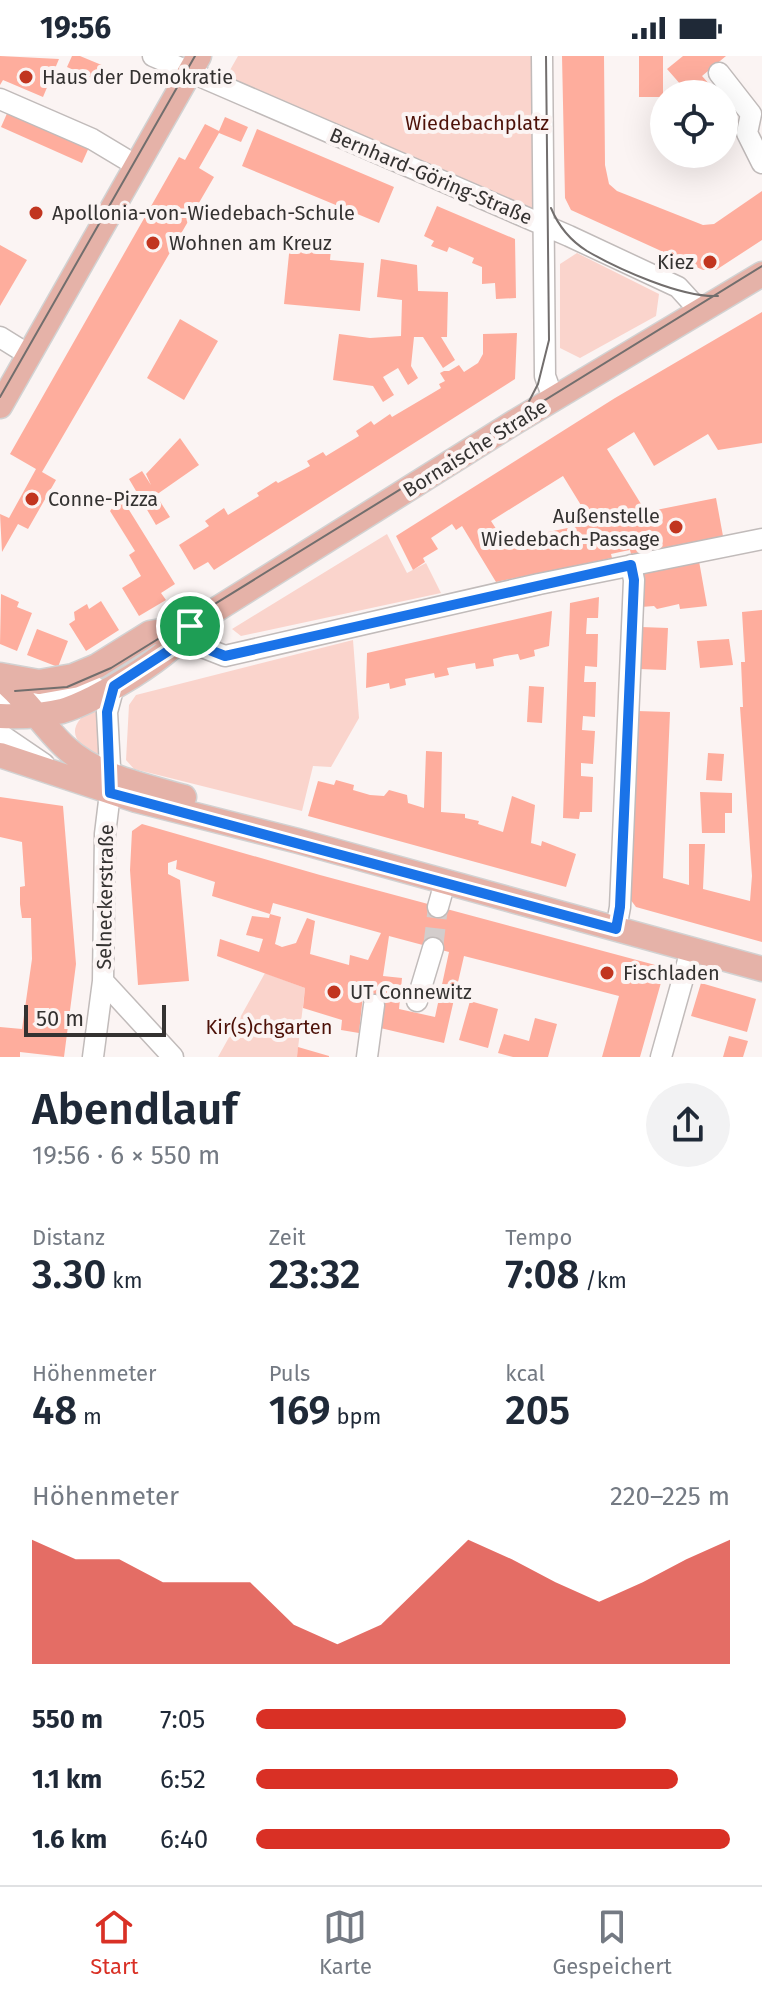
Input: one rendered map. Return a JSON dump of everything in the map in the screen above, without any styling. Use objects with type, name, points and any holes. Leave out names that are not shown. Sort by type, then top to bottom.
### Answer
[{"type":"main road","points":[[0,406],[194,64]]},
{"type":"main road","name":"Bornaische Straße","points":[[11,692],[75,707],[114,686],[179,644],[190,628],[553,398],[762,274]]},
{"type":"main road","name":"Bornaische Straße","points":[[11,692],[39,682],[73,676],[97,666],[150,633],[190,628]]},
{"type":"main road","points":[[0,716],[11,692],[74,755],[110,784]]},
{"type":"main road","points":[[0,755],[251,816],[298,841],[762,969]]},
{"type":"street","name":"Bernhard-Göring-Straße","points":[[153,56],[194,64],[678,287],[699,310]]},
{"type":"street","points":[[542,56],[545,376],[553,398]]},
{"type":"street","points":[[719,73],[751,114],[747,133],[762,163]]},
{"type":"street","points":[[0,99],[92,139],[137,166]]},
{"type":"street","points":[[0,337],[29,355]]},
{"type":"street","points":[[11,692],[63,697],[90,689],[190,628],[202,647],[225,656],[631,565],[762,539]]},
{"type":"street","points":[[616,929],[620,907],[634,580],[631,565]]},
{"type":"street","name":"Selneckerstraße","points":[[93,1057],[103,981],[105,834],[110,784],[107,712],[114,686]]},
{"type":"street","points":[[0,734],[47,766],[110,784]]},
{"type":"street","points":[[438,907],[445,882]]},
{"type":"street","points":[[417,1001],[433,948]]},
{"type":"street","points":[[661,1057],[691,950]]},
{"type":"street","points":[[103,981],[173,1057]]},
{"type":"street","points":[[367,1057],[374,1005]]},
{"type":"green space","name":"Wiedebachplatz","points":[[238,56],[542,56],[545,226],[221,86]]},
{"type":"green space","points":[[577,253],[659,294],[656,316],[580,358],[560,348],[560,264]]},
{"type":"green space","points":[[387,534],[407,573],[426,563],[441,593],[241,636],[232,629]]},
{"type":"green space","points":[[353,640],[359,718],[331,767],[313,766],[302,811],[134,769],[126,760],[129,705],[136,695]]},
{"type":"green space","points":[[98,703],[100,761],[82,746],[75,733],[80,719]]},
{"type":"green space","name":"Kir(s)chgarten","points":[[265,973],[305,988],[297,1057],[218,1057]]},
{"type":"building","name":"Haus der Demokratie","points":[[0,56],[59,59],[43,97],[3,80],[0,85]]},
{"type":"building","points":[[72,56],[104,66],[98,81],[67,67]]},
{"type":"building","points":[[562,56],[604,56],[605,165],[609,184],[617,191],[703,225],[714,224],[762,191],[762,240],[716,270],[703,270],[571,210],[565,198]]},
{"type":"building","points":[[639,56],[663,56],[663,80],[650,80],[650,97],[639,97]]},
{"type":"building","points":[[683,56],[726,56],[702,76],[706,80],[677,80],[667,69]]},
{"type":"building","points":[[9,109],[90,145],[82,163],[1,127]]},
{"type":"building","points":[[225,117],[248,127],[241,142],[219,133],[199,168],[214,177],[42,472],[56,480],[28,529],[18,524],[2,552],[0,514],[9,518],[36,469],[10,454],[179,157],[185,160],[205,124],[219,131]]},
{"type":"building","points":[[257,129],[394,187],[379,223],[242,166]]},
{"type":"building","points":[[437,206],[515,239],[516,298],[496,299],[495,283],[482,284],[482,267],[472,263],[474,258],[449,247],[447,252],[431,246],[434,241],[424,236]]},
{"type":"building","points":[[290,244],[331,248],[330,260],[364,263],[360,311],[284,304]]},
{"type":"building","points":[[0,245],[27,260],[0,306]]},
{"type":"building","points":[[381,259],[417,265],[418,291],[448,292],[447,337],[441,337],[455,360],[443,368],[423,337],[414,337],[411,366],[418,378],[408,385],[398,368],[383,377],[394,395],[383,402],[373,386],[333,380],[339,334],[370,338],[401,336],[402,300],[377,297]]},
{"type":"building","points":[[762,312],[762,443],[718,450],[708,434],[654,466],[634,432],[607,449],[646,512],[716,498],[723,536],[631,554],[630,550],[620,552],[611,554],[612,558],[496,582],[462,526],[456,530],[452,524],[431,538],[438,549],[423,558],[425,562],[413,570],[396,536],[615,398]],"holes":[[[563,476],[592,523],[504,541],[491,521]]]},
{"type":"building","points":[[180,319],[218,341],[184,400],[147,378]]},
{"type":"building","points":[[517,333],[515,379],[214,570],[208,562],[194,570],[179,545],[209,526],[205,521],[224,508],[228,515],[259,496],[257,493],[276,481],[278,483],[310,466],[307,461],[323,452],[326,456],[359,436],[356,431],[371,421],[374,425],[390,414],[392,417],[441,388],[439,384],[445,381],[440,373],[459,365],[464,372],[478,363],[483,354],[483,334]]},
{"type":"building","points":[[180,438],[199,465],[156,495],[170,517],[156,525],[129,479],[142,471],[151,485],[146,474]]},
{"type":"building","points":[[121,497],[175,584],[161,593],[166,600],[139,616],[122,588],[141,576],[129,555],[135,551],[110,511]]},
{"type":"building","points":[[699,561],[707,606],[680,609],[679,604],[657,609],[654,606],[641,607],[642,572]]},
{"type":"building","points":[[1,594],[19,602],[17,607],[32,613],[17,651],[0,644]]},
{"type":"building","points":[[599,597],[598,618],[587,618],[586,634],[598,634],[597,667],[585,666],[584,682],[596,682],[595,717],[583,716],[582,730],[595,731],[593,764],[581,763],[581,776],[593,777],[592,812],[580,812],[579,819],[563,818],[570,603]]},
{"type":"building","points":[[101,601],[119,630],[86,651],[69,624],[75,620],[74,612],[87,604],[89,609]]},
{"type":"building","points":[[762,610],[762,942],[636,907],[630,899],[637,711],[670,712],[663,878],[689,885],[689,844],[705,844],[703,889],[750,901],[752,876],[740,707],[743,707],[741,662],[745,662],[742,612]]},
{"type":"building","points":[[552,611],[549,646],[534,650],[535,656],[520,660],[518,654],[505,656],[493,659],[494,666],[476,669],[475,663],[463,665],[447,668],[449,675],[435,678],[434,673],[405,679],[406,685],[390,689],[389,683],[366,688],[367,653]]},
{"type":"building","points":[[641,627],[668,628],[666,670],[639,669]]},
{"type":"building","points":[[37,629],[68,641],[58,667],[27,655]]},
{"type":"building","points":[[729,639],[733,665],[700,668],[697,641]]},
{"type":"building","points":[[529,686],[544,687],[542,723],[527,722]]},
{"type":"building","points":[[426,751],[442,752],[441,812],[465,814],[465,818],[503,832],[512,796],[535,805],[531,843],[541,846],[542,841],[576,854],[566,887],[308,816],[318,781],[334,785],[336,780],[354,785],[353,790],[370,795],[384,796],[389,790],[407,795],[408,803],[424,808]]},
{"type":"building","points":[[708,753],[724,754],[722,781],[706,780]]},
{"type":"building","points":[[700,792],[732,793],[732,813],[725,813],[725,833],[702,833]]},
{"type":"building","points":[[0,797],[63,806],[76,964],[64,1057],[20,1052],[20,1057],[0,1057],[0,1027],[22,1029],[32,959],[31,918],[22,918],[20,904],[20,887],[25,886],[22,842],[0,837]]},
{"type":"building","points":[[142,824],[659,966],[664,972],[640,1057],[602,1057],[619,996],[464,956],[444,1043],[376,1027],[380,997],[363,995],[359,1033],[341,1030],[342,1020],[303,1008],[305,988],[217,956],[220,939],[259,952],[263,939],[246,935],[252,916],[269,918],[270,914],[212,896],[215,882],[176,869],[177,860],[168,863],[168,874],[180,880],[189,981],[138,985],[130,870],[132,831]],"holes":[[[273,903],[381,933],[368,960],[350,955],[349,965],[310,954],[315,921],[307,918],[296,943],[282,947],[275,944],[281,917],[270,914]],[[389,936],[449,952],[435,1017],[399,1009],[402,978],[383,976]]]},
{"type":"building","points":[[701,983],[756,999],[747,1032],[691,1016]]},
{"type":"building","points":[[470,1001],[498,1009],[488,1048],[459,1040]]},
{"type":"building","points":[[535,1018],[557,1024],[548,1057],[513,1057],[498,1053],[504,1034],[529,1041]]},
{"type":"building","points":[[729,1036],[748,1041],[743,1057],[723,1057]]},
{"type":"building","points":[[298,1047],[329,1056],[329,1057],[297,1057]]},
{"type":"tunnel","points":[[433,948],[438,907]]},
{"type":"tram line","points":[[0,397],[195,56]]},
{"type":"tram line","points":[[524,411],[538,384],[549,340],[546,56]]},
{"type":"tram line","points":[[551,208],[570,237],[600,258],[669,287],[718,296]]},
{"type":"tram line","points":[[15,691],[67,687],[111,668],[762,266]]},
{"type":"place","name":"Haus der Demokratie","points":[[26,77]]},
{"type":"place","name":"Apollonia-von-Wiedebach-Schule","points":[[36,213]]},
{"type":"place","name":"Wohnen am Kreuz","points":[[153,243]]},
{"type":"place","name":"Kiez","points":[[710,262]]},
{"type":"place","name":"Conne-Pizza","points":[[32,499]]},
{"type":"place","name":"Außenstelle Wiedebach-Passage","points":[[676,527]]},
{"type":"place","name":"Fischladen","points":[[607,973]]},
{"type":"place","name":"UT Connewitz","points":[[334,992]]},
{"type":"route","points":[[631,565],[634,580],[620,907],[616,929],[298,841],[110,793],[107,712],[114,686],[179,644],[190,626],[202,647],[212,654],[225,656],[631,565]]}]
